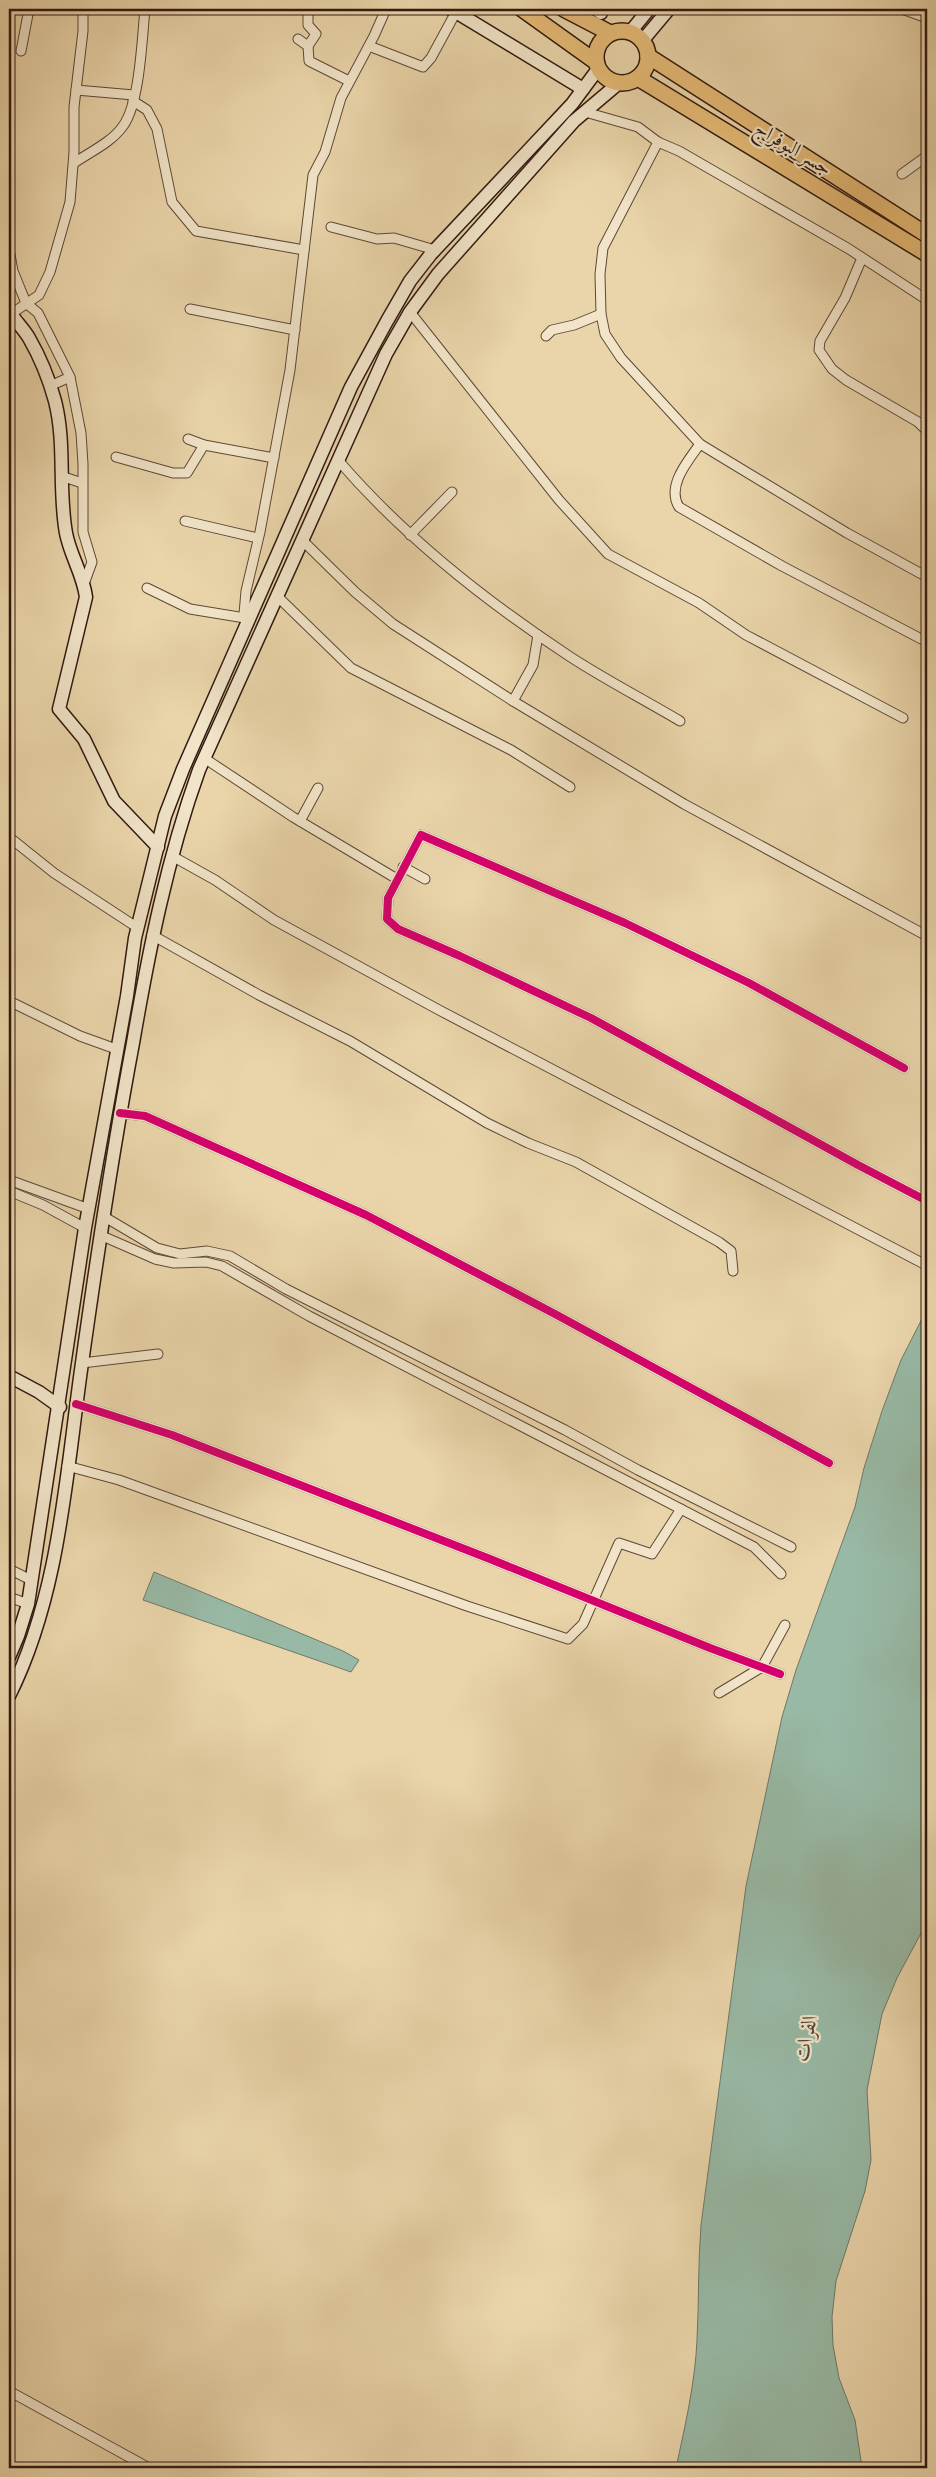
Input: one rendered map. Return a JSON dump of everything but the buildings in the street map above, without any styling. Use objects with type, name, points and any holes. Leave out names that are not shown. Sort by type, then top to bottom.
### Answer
[{"type":"main road","points":[[522,9],[597,66],[604,76],[619,83],[629,82],[638,78],[644,72],[648,56],[637,36],[616,30],[602,18],[564,9]]},
{"type":"main road","points":[[637,36],[649,9]]},
{"type":"main road","points":[[637,36],[669,9]]},
{"type":"main road","points":[[453,10],[583,89]]},
{"type":"main road","points":[[9,1657],[28,1604],[60,1407],[85,1228],[116,1049],[138,928],[165,816],[246,621],[351,387],[410,282],[435,250],[566,111],[583,89],[597,66],[602,18]]},
{"type":"main road","name":"جسر البوفراج","points":[[648,56],[927,235]]},
{"type":"main road","name":"جسر البوفراج","points":[[638,78],[927,254]]},
{"type":"main road","points":[[9,1696],[35,1634],[46,1595],[62,1509],[103,1216],[152,935],[182,819],[204,758],[386,354],[410,312],[438,274],[584,112],[619,83]]},
{"type":"main road","points":[[10,312],[28,336],[55,401],[62,439],[62,500],[66,533],[70,552],[84,584],[86,597],[59,709],[84,739],[114,801],[158,847]]},
{"type":"main road","points":[[226,671],[241,677]]},
{"type":"main road","points":[[108,1097],[122,1100]]},
{"type":"main road","points":[[9,1376],[39,1392],[60,1407]]},
{"type":"street","points":[[21,51],[29,9]]},
{"type":"street","points":[[74,163],[110,139],[123,126],[134,98],[146,9]]},
{"type":"street","points":[[308,9],[308,25],[316,34],[308,46],[310,61],[349,81]]},
{"type":"street","points":[[147,588],[190,609],[246,621],[246,591],[274,458],[295,330],[313,174],[325,152],[334,116],[349,81],[369,46],[386,9]]},
{"type":"street","points":[[902,9],[927,18]]},
{"type":"street","points":[[10,312],[39,295],[50,272],[70,202],[74,163],[76,90],[85,10]]},
{"type":"street","points":[[369,46],[423,67],[431,58],[453,10]]},
{"type":"street","points":[[298,40],[308,46]]},
{"type":"street","points":[[76,90],[134,98],[147,110],[157,129],[172,202],[196,232],[304,250]]},
{"type":"street","points":[[584,112],[638,126],[658,142],[679,151],[862,258],[927,300]]},
{"type":"street","points":[[658,142],[603,248],[600,274],[601,314],[605,334],[621,358],[700,444],[847,533],[927,577]]},
{"type":"street","points":[[902,174],[927,156]]},
{"type":"street","points":[[331,227],[377,239],[394,238],[435,250]]},
{"type":"street","points":[[9,249],[13,271],[26,304],[38,313],[70,377],[80,433],[83,532],[92,562],[84,584]]},
{"type":"street","points":[[862,258],[845,298],[820,341],[819,350],[832,369],[846,380],[918,422],[927,431]]},
{"type":"street","points":[[190,309],[295,330]]},
{"type":"street","points":[[410,312],[559,500],[608,554],[699,603],[746,635],[903,718]]},
{"type":"street","points":[[546,336],[552,330],[574,325],[601,314]]},
{"type":"street","points":[[50,386],[70,377]]},
{"type":"street","points":[[188,440],[204,445],[274,458]]},
{"type":"street","points":[[700,444],[680,475],[674,492],[674,499],[679,506],[782,566],[927,642]]},
{"type":"street","points":[[116,457],[173,473],[187,473],[204,445]]},
{"type":"street","points":[[338,460],[363,489],[410,535],[486,598],[569,656],[680,721]]},
{"type":"street","points":[[62,476],[82,483]]},
{"type":"street","points":[[410,535],[452,492]]},
{"type":"street","points":[[185,521],[258,538]]},
{"type":"street","points":[[302,540],[355,592],[393,624],[514,701],[684,804],[927,936]]},
{"type":"street","points":[[277,596],[351,668],[511,750],[570,787]]},
{"type":"street","points":[[514,701],[533,665],[538,635]]},
{"type":"street","points":[[204,758],[300,821],[397,879]]},
{"type":"street","points":[[300,821],[318,788]]},
{"type":"street","points":[[904,1068],[749,983],[634,927],[421,836],[388,898],[387,919],[398,929],[591,1018],[858,1166],[927,1201]]},
{"type":"street","points":[[9,837],[54,873],[138,928]]},
{"type":"street","points":[[172,856],[214,880],[274,920],[439,1010],[924,1264]]},
{"type":"street","points":[[403,867],[425,879]]},
{"type":"street","points":[[152,935],[259,994],[350,1041],[487,1123],[528,1143],[576,1162],[720,1242],[731,1252],[733,1271]]},
{"type":"street","points":[[9,1001],[80,1036],[116,1049]]},
{"type":"street","points":[[120,1113],[145,1116],[366,1215],[555,1314],[829,1463]]},
{"type":"street","points":[[9,1180],[89,1208]]},
{"type":"street","points":[[9,1191],[43,1204],[85,1228]]},
{"type":"street","points":[[103,1216],[158,1248],[180,1254],[207,1251],[230,1256],[286,1289],[792,1547]]},
{"type":"street","points":[[100,1235],[155,1258],[174,1263],[206,1262],[222,1266],[309,1316],[754,1546],[781,1574]]},
{"type":"street","points":[[82,1363],[158,1354]]},
{"type":"street","points":[[76,1404],[172,1435],[780,1674]]},
{"type":"street","points":[[67,1466],[119,1480],[467,1606],[568,1639],[583,1624],[619,1543],[652,1554],[681,1509]]},
{"type":"street","points":[[9,1569],[31,1580]]},
{"type":"street","points":[[9,1597],[28,1604]]},
{"type":"street","points":[[719,1693],[762,1667],[785,1625]]},
{"type":"street","points":[[9,2391],[149,2468]]},
{"type":"water","name":"الفرات","points":[[927,1309],[927,1922],[897,1978],[882,2014],[867,2090],[871,2160],[865,2191],[836,2281],[832,2317],[833,2345],[839,2378],[855,2420],[862,2468],[676,2468],[694,2373],[701,2225],[746,1886],[782,1717],[796,1670],[855,1507],[864,1468],[882,1411],[901,1360]]},
{"type":"water","points":[[154,1572],[343,1651],[359,1660],[351,1672],[143,1600]]},
{"type":"cycle path","points":[[904,1068],[749,983],[625,923],[421,835],[388,898],[387,919],[398,929],[591,1018],[927,1201]]},
{"type":"cycle path","points":[[120,1113],[145,1116],[366,1215],[555,1314],[829,1463]]},
{"type":"cycle path","points":[[76,1404],[172,1435],[780,1674]]}]
